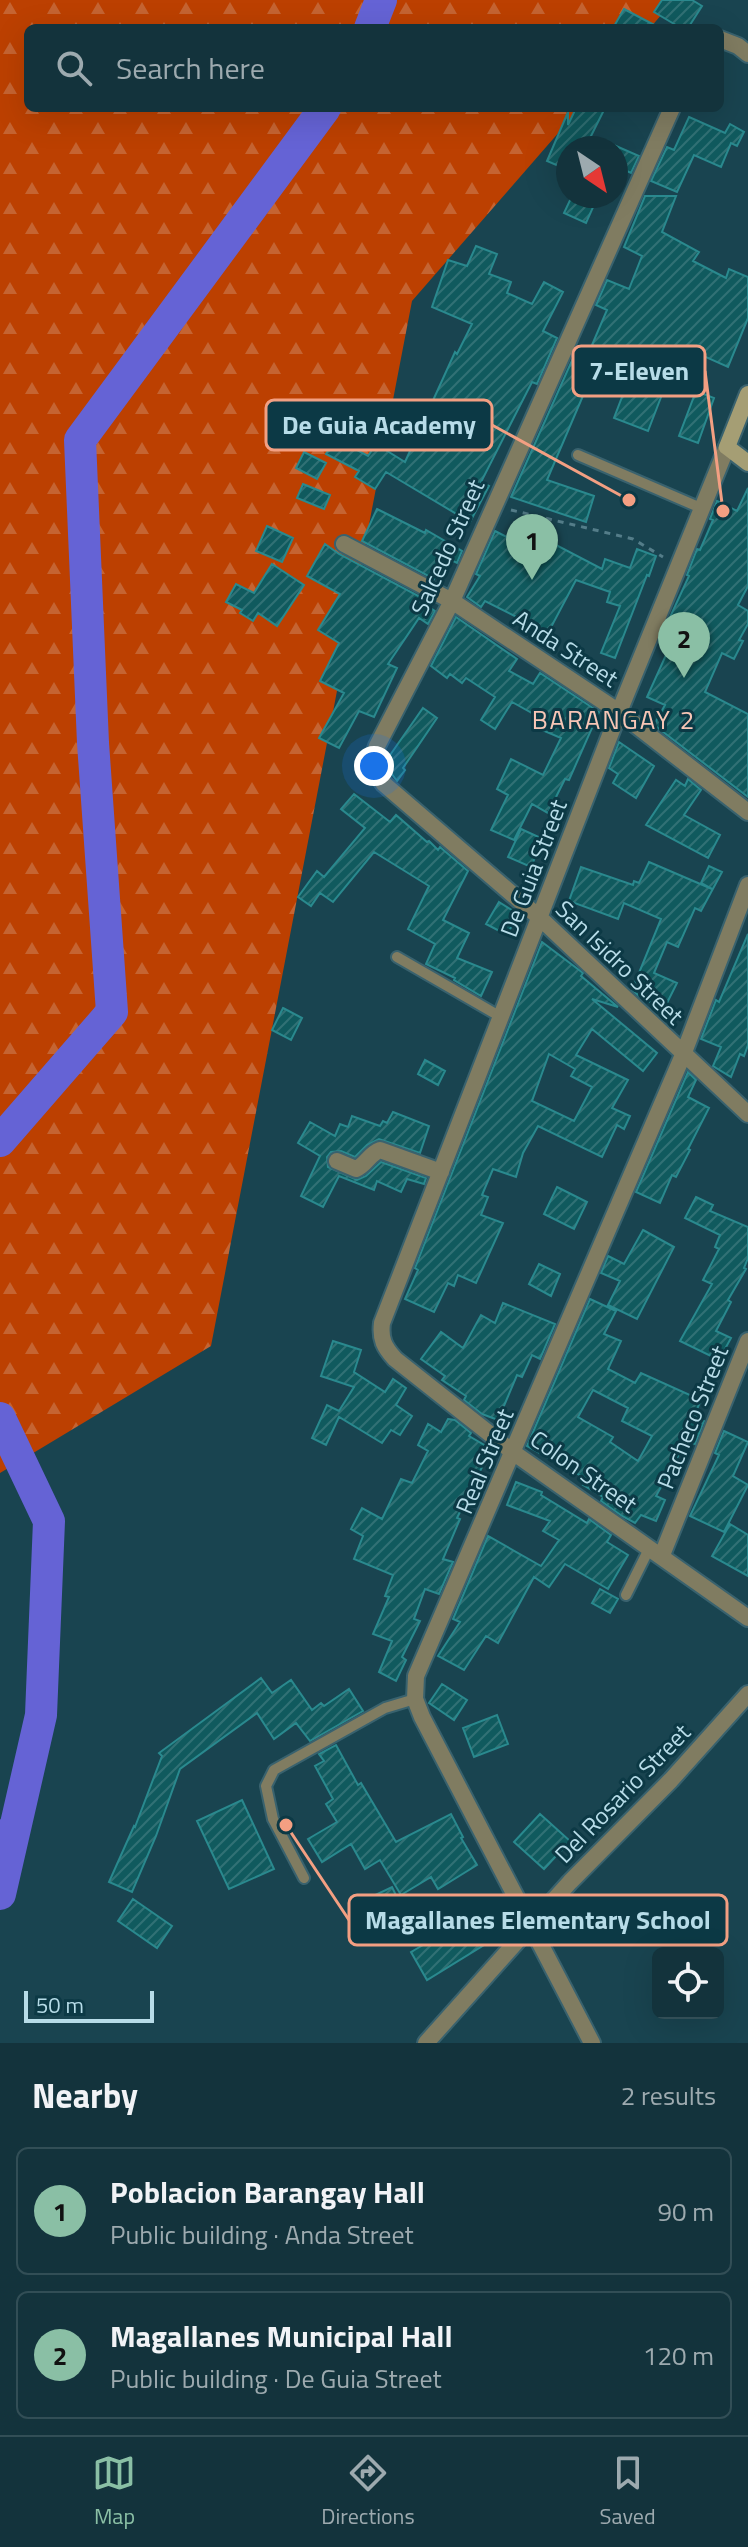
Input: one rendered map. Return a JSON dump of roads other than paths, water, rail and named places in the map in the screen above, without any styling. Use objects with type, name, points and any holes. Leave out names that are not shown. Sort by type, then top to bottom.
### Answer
[{"type":"main road","name":"De Guia Street","points":[[727,447],[748,394]]},
{"type":"main road","points":[[727,447],[748,463]]},
{"type":"street","points":[[724,41],[748,54]]},
{"type":"street","name":"Salcedo Street","points":[[384,784],[373,766],[377,746],[452,601],[670,112]]},
{"type":"street","name":"De Guia Street","points":[[395,1359],[384,1347],[382,1323],[619,712],[727,447]]},
{"type":"street","name":"Anda Street","points":[[344,544],[452,601],[619,712],[748,812]]},
{"type":"street","name":"San Isidro Street","points":[[384,784],[540,918],[748,1114]]},
{"type":"street","name":"Real Street","points":[[415,1699],[416,1676],[683,1055],[748,885]]},
{"type":"street","points":[[337,1161],[356,1169],[380,1150],[441,1172]]},
{"type":"street","name":"Pacheco Street","points":[[656,1551],[748,1341]]},
{"type":"street","name":"Colon Street","points":[[395,1359],[514,1453],[748,1618]]},
{"type":"street","name":"Del Rosario Street","points":[[426,2043],[570,1882],[671,1780],[748,1694]]},
{"type":"street","points":[[415,1699],[592,2043]]},
{"type":"lane","points":[[578,455],[701,508]]},
{"type":"lane","points":[[397,957],[501,1017]]},
{"type":"lane","points":[[626,1595],[656,1551]]},
{"type":"lane","points":[[304,1878],[273,1819],[266,1786],[274,1770],[385,1708],[415,1699]]},
{"type":"waterway","points":[[372,24],[381,0]]},
{"type":"waterway","points":[[0,1141],[112,1012],[93,743],[80,440],[322,112]]},
{"type":"waterway","points":[[0,1418],[49,1521],[41,1715],[0,1894]]},
{"type":"waterway","points":[[0,1822],[13,1838]]},
{"type":"place","name":"De Guia Academy","points":[[629,500]]},
{"type":"place","name":"7-Eleven","points":[[723,511]]},
{"type":"place","name":"Poblacion Barangay Hall","points":[[532,580]]},
{"type":"place","name":"Magallanes Municipal Hall","points":[[684,678]]},
{"type":"place","name":"Magallanes Elementary School","points":[[286,1825]]},
{"type":"district","name":"BARANGAY 2","points":[[614,719]]}]
